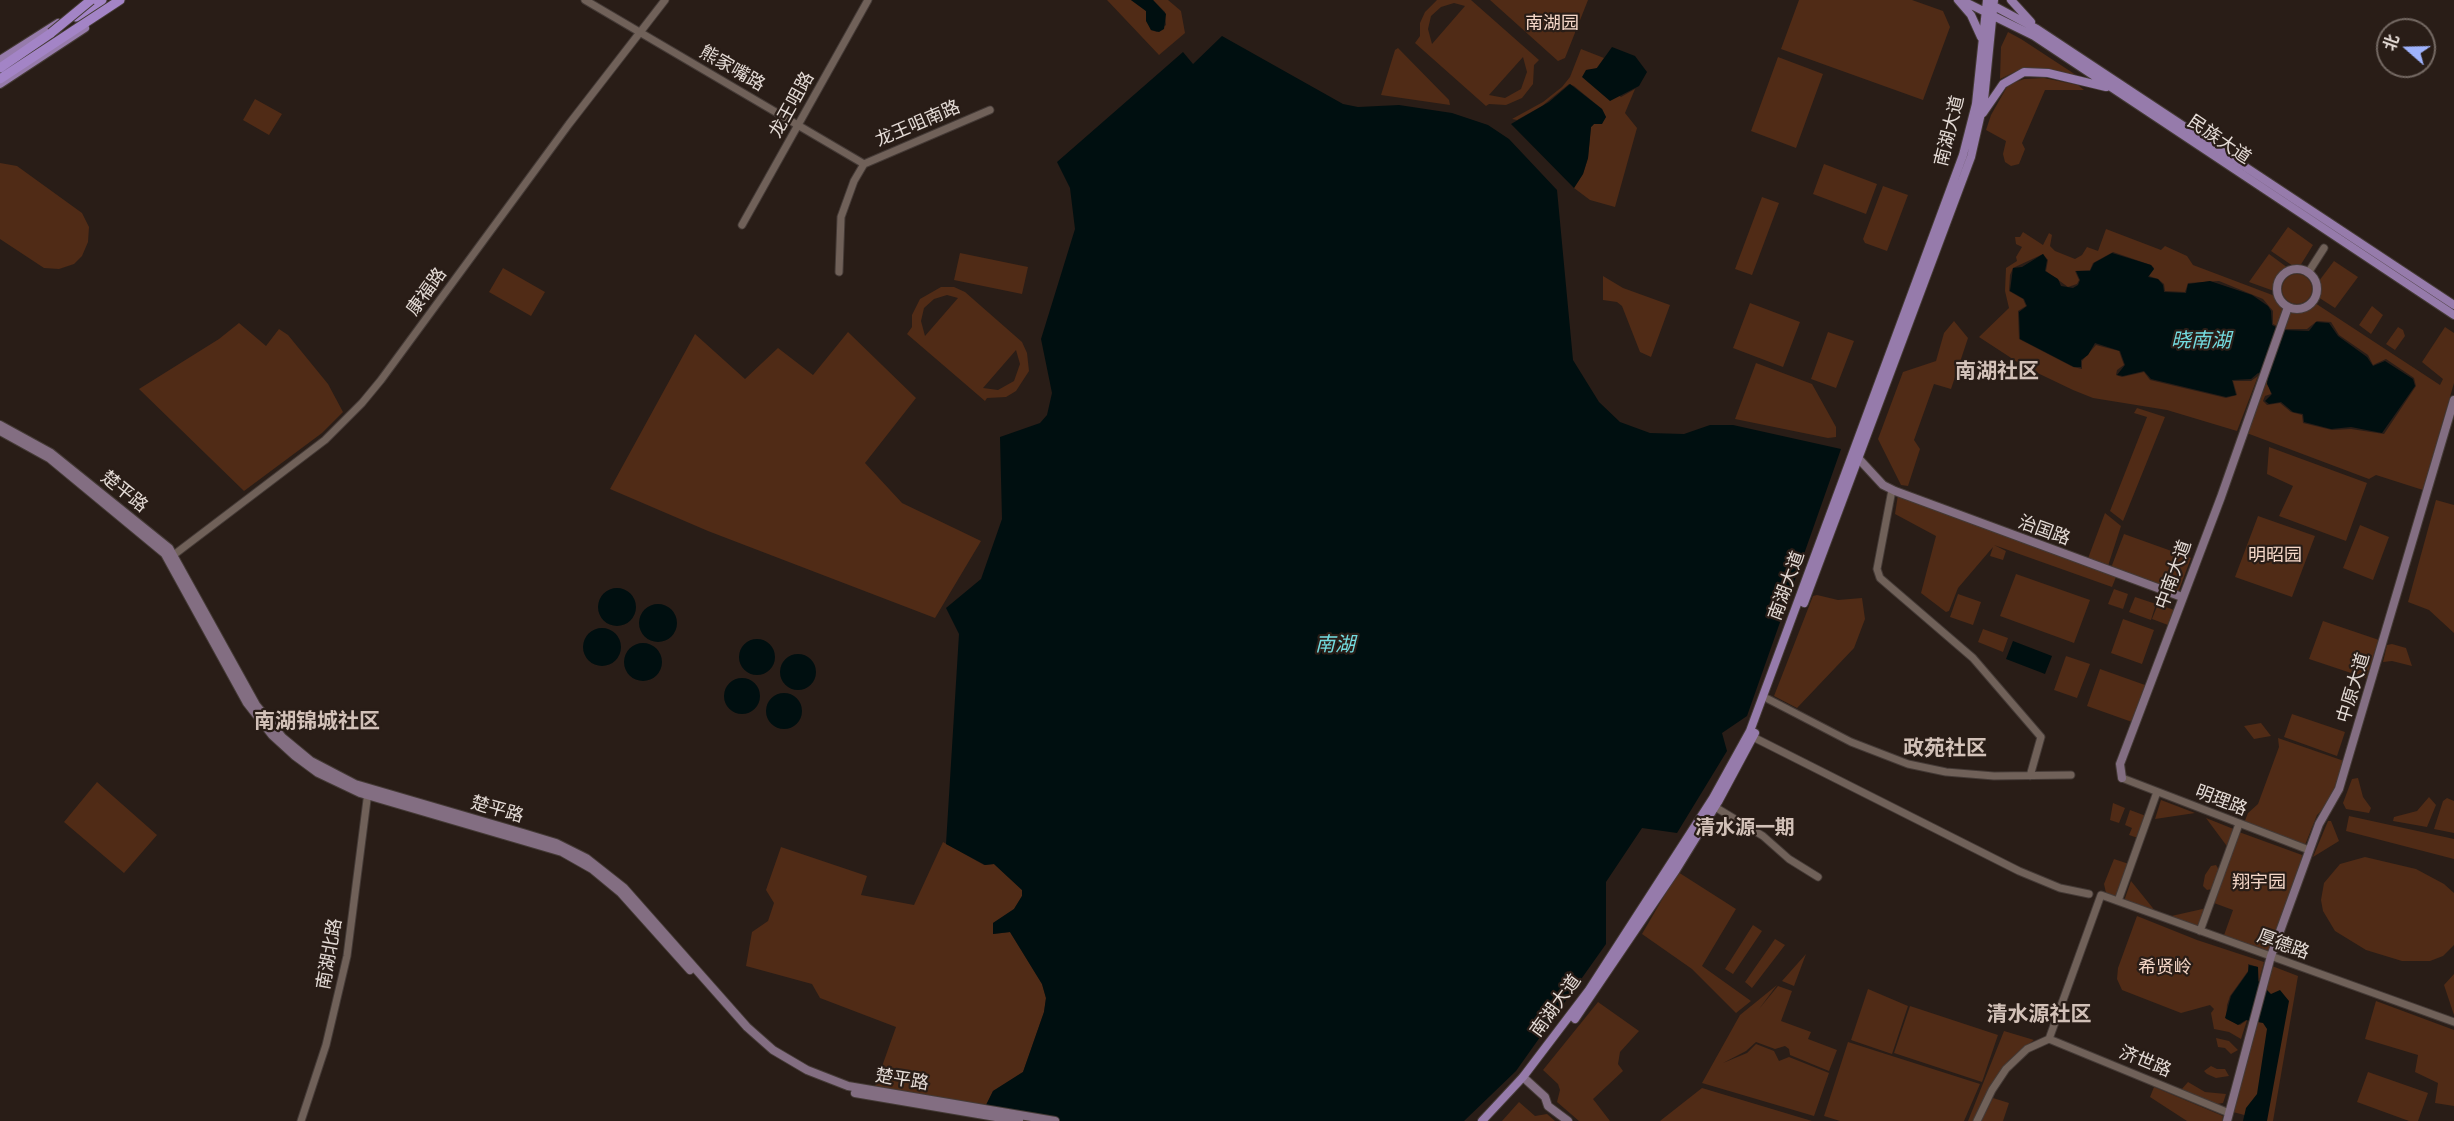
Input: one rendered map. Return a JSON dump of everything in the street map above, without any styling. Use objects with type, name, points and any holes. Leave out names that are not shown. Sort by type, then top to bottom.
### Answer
[{"type":"highway","points":[[51,33],[92,0]]},
{"type":"highway","points":[[0,68],[102,0]]},
{"type":"highway","points":[[0,79],[120,0]]},
{"type":"main road","points":[[0,60],[92,0]]},
{"type":"main road","points":[[0,84],[127,0]]},
{"type":"main road","points":[[1959,0],[1974,19],[1983,44]]},
{"type":"main road","name":"民族大道","points":[[1959,0],[1989,4],[2037,29],[2454,305]]},
{"type":"main road","points":[[2011,0],[2037,29]]},
{"type":"main road","name":"民族大道","points":[[1989,4],[2111,88],[2454,315]]},
{"type":"main road","name":"南湖大道","points":[[1489,1121],[1594,994],[1715,807],[1753,737],[1856,458],[1966,147],[1974,118],[1989,4]]},
{"type":"main road","name":"南湖大道","points":[[1482,1121],[1524,1078],[1589,990],[1713,798],[1750,731],[1963,178],[1982,115],[1989,4]]},
{"type":"main road","points":[[1982,115],[2003,84],[2024,72],[2048,73],[2111,88]]},
{"type":"main road","points":[[2294,269],[2308,273],[2316,284],[2314,299],[2305,307],[2288,307],[2278,295],[2281,277],[2294,269]]},
{"type":"main road","name":"中南大道","points":[[2122,778],[2120,764],[2224,487],[2288,307]]},
{"type":"main road","name":"中原大道","points":[[2228,1117],[2271,957],[2319,824],[2339,789],[2454,400]]},
{"type":"main road","name":"楚平路","points":[[0,425],[51,453],[171,556],[248,703],[273,735],[313,769],[368,792],[542,844],[577,860],[604,878],[628,901],[736,1023],[769,1053],[804,1074],[839,1088],[1019,1121]]},
{"type":"main road","name":"楚平路","points":[[0,431],[49,458],[171,556]]},
{"type":"main road","name":"治国路","points":[[1856,458],[1872,475],[1894,491],[2182,597]]},
{"type":"main road","points":[[1524,1078],[1545,1097],[1548,1106],[1568,1121]]},
{"type":"main road","name":"楚平路","points":[[932,1104],[1055,1121]]},
{"type":"street","name":"熊家嘴路","points":[[585,0],[864,164]]},
{"type":"street","name":"康福路","points":[[171,556],[325,441],[369,395],[665,0]]},
{"type":"street","name":"龙王咀路","points":[[742,225],[868,0]]},
{"type":"street","name":"龙王咀南路","points":[[839,272],[842,217],[854,181],[864,164],[990,110]]},
{"type":"street","points":[[2308,273],[2324,248]]},
{"type":"street","points":[[1894,491],[1877,569],[1880,578],[1973,658],[2041,738],[2030,776]]},
{"type":"street","points":[[1768,699],[1851,742],[1908,764],[1946,772],[2030,776],[2071,775]]},
{"type":"street","points":[[1753,737],[2026,874],[2060,888],[2090,894]]},
{"type":"street","name":"明理路","points":[[2122,778],[2309,849]]},
{"type":"street","name":"南湖北路","points":[[301,1121],[326,1045],[347,956],[368,792]]},
{"type":"street","points":[[2118,901],[2157,792]]},
{"type":"street","points":[[1715,807],[1763,836],[1789,859],[1818,877]]},
{"type":"street","points":[[2200,931],[2239,824]]},
{"type":"street","name":"厚德路","points":[[2049,1039],[2101,895],[2454,1022]]},
{"type":"street","points":[[1977,1121],[1992,1090],[2006,1069],[2027,1049],[2049,1039]]},
{"type":"street","name":"济世路","points":[[2049,1039],[2228,1117]]},
{"type":"green space","points":[[1107,0],[1131,0],[1146,11],[1146,19],[1151,30],[1157,32],[1166,25],[1165,12],[1153,0],[1168,0],[1181,11],[1185,33],[1159,55]]},
{"type":"green space","points":[[1437,0],[1471,0],[1539,60],[1534,65],[1533,84],[1522,98],[1506,105],[1489,104],[1486,106],[1415,43],[1420,36],[1420,23],[1425,12]],"holes":[[[1454,3],[1465,6],[1432,44],[1428,29],[1431,16],[1441,7]],[[1523,57],[1527,72],[1521,89],[1505,98],[1489,95]]]},
{"type":"green space","name":"南湖园","points":[[1490,0],[1588,0],[1565,58],[1558,61]]},
{"type":"green space","points":[[1799,0],[1912,0],[1943,11],[1950,27],[1923,100],[1781,49]]},
{"type":"green space","points":[[2008,32],[2076,75],[2034,68],[2019,70],[2000,79],[2001,47]]},
{"type":"green space","points":[[1398,48],[1449,100],[1450,105],[1381,95],[1395,50]]},
{"type":"green space","points":[[1581,49],[1604,58],[1596,69],[1586,70],[1621,97],[1635,89],[1625,113],[1637,128],[1615,207],[1590,200],[1574,188],[1583,174],[1588,158],[1591,127],[1594,124],[1601,124],[1606,117],[1602,109],[1569,84],[1542,106],[1517,120],[1512,119],[1543,102],[1562,87],[1570,77]]},
{"type":"green space","points":[[1778,57],[1823,74],[1796,148],[1751,131]]},
{"type":"green space","points":[[2044,78],[2078,85],[2084,90],[2045,90],[2022,143],[2025,149],[2019,164],[2011,166],[2005,162],[2003,154],[2006,141],[1986,130],[1991,115],[2008,85],[2024,79]]},
{"type":"green space","points":[[255,99],[282,114],[269,135],[243,120]]},
{"type":"green space","points":[[0,163],[17,166],[82,213],[89,227],[88,242],[82,256],[74,264],[59,269],[44,268],[0,239]]},
{"type":"green space","points":[[1824,164],[1877,184],[1866,214],[1813,194]]},
{"type":"green space","points":[[1883,186],[1908,195],[1887,251],[1865,243],[1863,239]]},
{"type":"green space","points":[[1762,197],[1779,203],[1752,275],[1735,269]]},
{"type":"green space","points":[[2288,227],[2313,245],[2300,266],[2293,266],[2271,251]]},
{"type":"green space","points":[[2106,229],[2161,250],[2165,246],[2187,256],[2193,265],[2275,296],[2284,308],[2277,326],[2273,324],[2273,311],[2263,299],[2219,281],[2188,283],[2185,292],[2165,291],[2164,284],[2149,276],[2154,268],[2151,265],[2113,252],[2093,263],[2090,270],[2075,271],[2079,280],[2077,284],[2068,287],[2046,271],[2048,260],[2043,254],[2013,268],[2010,275],[2009,291],[2023,299],[2026,306],[2018,311],[2019,339],[2073,367],[2082,369],[2082,361],[2096,345],[2119,351],[2124,365],[2117,370],[2116,375],[2122,377],[2144,372],[2150,380],[2226,398],[2237,395],[2233,381],[2251,381],[2258,376],[2237,431],[2167,410],[2093,398],[2025,367],[1979,337],[2009,308],[2005,291],[2006,268],[2017,261],[2016,257],[2022,247],[2016,244],[2015,237],[2020,237],[2023,232],[2043,245],[2049,233],[2052,235],[2050,246],[2055,251],[2075,259],[2082,255],[2087,247],[2098,251]]},
{"type":"green space","points":[[960,253],[1028,267],[1022,294],[954,280]]},
{"type":"green space","points":[[2269,254],[2288,268],[2276,279],[2274,291],[2249,282]]},
{"type":"green space","points":[[2334,261],[2358,277],[2335,308],[2318,297],[2319,281]]},
{"type":"green space","points":[[503,268],[545,292],[531,316],[489,292]]},
{"type":"green space","points":[[2297,274],[2308,278],[2312,289],[2308,300],[2297,304],[2286,300],[2282,289],[2286,278]]},
{"type":"green space","points":[[1603,276],[1623,288],[1670,305],[1651,357],[1640,352],[1622,306],[1617,302],[1603,300]]},
{"type":"green space","points":[[941,287],[954,287],[965,292],[1022,342],[1027,353],[1029,371],[1016,391],[1006,397],[987,398],[985,401],[907,334],[912,327],[912,315],[920,299]],"holes":[[[947,295],[958,298],[925,336],[921,321],[924,308],[934,299]],[[1016,350],[1020,364],[1014,381],[998,390],[983,388]]]},
{"type":"green space","points":[[1750,303],[1800,322],[1783,367],[1733,348]]},
{"type":"green space","points":[[2315,303],[2440,385],[2443,379],[2422,362],[2445,327],[2454,333],[2454,383],[2423,490],[2376,475],[2369,479],[2244,432],[2266,377],[2271,394],[2265,396],[2263,401],[2267,405],[2280,403],[2291,412],[2302,415],[2303,423],[2332,430],[2351,429],[2384,434],[2416,386],[2414,378],[2386,359],[2373,365],[2368,355],[2339,335],[2331,322],[2317,321],[2307,329],[2285,329],[2291,311],[2303,311]]},
{"type":"green space","points":[[2372,306],[2383,315],[2371,334],[2359,325]]},
{"type":"green space","points":[[1954,321],[1968,338],[1951,389],[1934,384],[1914,440],[1920,449],[1908,486],[1901,485],[1878,439],[1903,372],[1936,361],[1944,333]]},
{"type":"green space","points":[[239,323],[266,346],[279,329],[288,335],[328,384],[343,412],[322,433],[244,491],[139,389],[219,339]]},
{"type":"green space","points":[[2398,327],[2403,330],[2405,336],[2395,350],[2386,344]]},
{"type":"green space","points":[[848,332],[916,398],[865,463],[902,503],[981,541],[935,618],[708,531],[610,489],[695,334],[745,379],[778,348],[813,375]]},
{"type":"green space","points":[[1828,332],[1854,341],[1836,388],[1811,379]]},
{"type":"green space","points":[[1756,363],[1812,384],[1836,427],[1836,437],[1828,438],[1735,419]]},
{"type":"green space","points":[[2137,408],[2165,417],[2123,521],[2110,511],[2147,417],[2134,413]]},
{"type":"green space","points":[[2269,447],[2367,483],[2346,541],[2279,516],[2293,486],[2267,474]]},
{"type":"green space","points":[[1898,495],[2109,573],[2124,534],[2191,558],[2176,598],[2116,577],[2112,587],[1994,545],[2006,551],[2003,560],[1990,556],[1993,547],[1958,588],[1949,611],[1946,612],[1921,593],[1936,536],[1895,514]]},
{"type":"green space","points":[[2436,500],[2454,505],[2454,633],[2429,610],[2408,602]]},
{"type":"green space","points":[[2105,513],[2121,526],[2107,569],[2087,561]]},
{"type":"green space","name":"明昭园","points":[[2258,516],[2315,536],[2292,597],[2235,577]]},
{"type":"green space","points":[[2360,525],[2389,537],[2373,580],[2343,568]]},
{"type":"green space","points":[[2016,574],[2090,600],[2074,643],[2000,616]]},
{"type":"green space","points":[[2114,589],[2128,594],[2123,609],[2108,604]]},
{"type":"green space","points":[[1958,594],[1981,602],[1973,625],[1950,617]]},
{"type":"green space","points":[[1813,596],[1838,600],[1862,598],[1865,619],[1854,648],[1797,708],[1774,696]]},
{"type":"green space","points":[[2135,597],[2156,604],[2151,620],[2129,612]]},
{"type":"green space","points":[[2158,604],[2174,610],[2168,625],[2152,619]]},
{"type":"green space","points":[[2123,619],[2154,630],[2142,664],[2111,653]]},
{"type":"green space","points":[[2323,621],[2379,640],[2366,678],[2309,659]]},
{"type":"green space","points":[[1983,629],[2008,638],[2003,652],[1978,642]]},
{"type":"green space","points":[[2387,645],[2406,648],[2412,666],[2392,661],[2383,662]]},
{"type":"green space","points":[[2066,656],[2090,664],[2077,698],[2054,690]]},
{"type":"green space","points":[[2100,669],[2145,685],[2132,722],[2087,706]]},
{"type":"green space","points":[[2292,714],[2345,732],[2337,756],[2284,737]]},
{"type":"green space","points":[[2261,723],[2271,736],[2254,739],[2244,726]]},
{"type":"green space","points":[[2278,738],[2344,761],[2329,803],[2317,815],[2305,845],[2244,823],[2248,813],[2258,804],[2279,747]]},
{"type":"green space","points":[[2358,778],[2363,797],[2371,808],[2369,813],[2346,809],[2343,803],[2352,779]]},
{"type":"green space","points":[[97,782],[157,835],[124,873],[64,822]]},
{"type":"green space","points":[[2429,797],[2436,805],[2427,827],[2393,821],[2394,817],[2417,811]]},
{"type":"green space","points":[[2447,798],[2454,801],[2454,833],[2434,829],[2443,801]]},
{"type":"green space","points":[[2161,800],[2195,813],[2155,819]]},
{"type":"green space","points":[[2113,803],[2125,808],[2119,823],[2110,820]]},
{"type":"green space","points":[[2130,810],[2146,816],[2138,838],[2129,835],[2132,828],[2125,825]]},
{"type":"green space","points":[[2349,816],[2454,839],[2454,859],[2346,831]]},
{"type":"green space","points":[[2206,818],[2236,830],[2229,849]]},
{"type":"green space","points":[[2328,821],[2331,821],[2339,841],[2313,857]]},
{"type":"green space","name":"翔宇园","points":[[2239,832],[2302,855],[2299,879],[2270,955],[2223,938],[2233,910],[2214,903]]},
{"type":"green space","points":[[943,842],[984,865],[994,864],[1022,890],[1022,896],[1014,909],[993,923],[993,934],[1010,932],[1042,984],[1046,998],[1044,1012],[1023,1072],[993,1091],[986,1105],[874,1089],[896,1027],[820,998],[812,984],[746,966],[752,932],[768,921],[774,903],[766,890],[781,847],[867,876],[861,895],[914,905]]},
{"type":"green space","points":[[2365,857],[2416,869],[2444,884],[2454,893],[2454,945],[2443,956],[2430,961],[2402,961],[2366,950],[2335,931],[2323,911],[2321,900],[2324,883],[2340,864]]},
{"type":"green space","points":[[2114,859],[2129,864],[2117,897],[2106,893],[2104,884]]},
{"type":"green space","points":[[2216,865],[2219,870],[2212,889],[2207,890],[2203,886],[2205,875],[2211,866]]},
{"type":"green space","points":[[1678,872],[1736,909],[1702,966],[1751,1001],[1736,1013],[1692,969],[1642,934]]},
{"type":"green space","points":[[2131,881],[2156,912],[2124,901]]},
{"type":"green space","points":[[2207,908],[2199,929],[2167,917]]},
{"type":"green space","name":"希贤岭","points":[[2137,916],[2197,940],[2264,962],[2259,981],[2258,967],[2248,964],[2248,971],[2230,996],[2227,1005],[2226,1019],[2240,1025],[2247,1020],[2241,1039],[2229,1032],[2214,1029],[2211,1013],[2214,1009],[2210,1005],[2181,1013],[2122,990],[2117,979],[2118,968]]},
{"type":"green space","points":[[1753,925],[1762,931],[1733,974],[1725,969]]},
{"type":"green space","points":[[1775,939],[1785,945],[1752,988],[1745,982]]},
{"type":"green space","points":[[1806,954],[1794,986],[1782,981]]},
{"type":"green space","points":[[2272,966],[2298,976],[2273,1121],[2267,1121],[2233,1112]]},
{"type":"green space","points":[[2454,974],[2454,1015],[2444,985]]},
{"type":"green space","points":[[1777,985],[1759,1009],[1778,986],[1792,991],[1781,1021],[1811,1032],[1808,1039],[1837,1050],[1829,1071],[1790,1055],[1789,1049],[1785,1046],[1775,1049],[1756,1042],[1746,1051],[1723,1063],[1747,1053],[1756,1044],[1774,1051],[1779,1061],[1789,1057],[1829,1073],[1814,1116],[1702,1083],[1740,1015]]},
{"type":"green space","points":[[1868,989],[1908,1006],[1892,1054],[1851,1040]]},
{"type":"green space","points":[[2376,1001],[2454,1030],[2454,1106],[2435,1103],[2438,1083],[2415,1072],[2418,1055],[2365,1039]]},
{"type":"green space","points":[[1598,1002],[1639,1031],[1620,1052],[1618,1064],[1623,1071],[1593,1099],[1610,1121],[1579,1121],[1557,1102],[1560,1090],[1558,1084],[1543,1070]]},
{"type":"green space","points":[[1910,1006],[1998,1035],[1982,1082],[1894,1053]]},
{"type":"green space","points":[[2004,1031],[2034,1040],[2009,1060],[1990,1087],[1973,1121],[1968,1121]]},
{"type":"green space","points":[[2216,1038],[2229,1041],[2238,1050],[2231,1054],[2225,1048],[2218,1047]]},
{"type":"green space","points":[[1848,1042],[1980,1084],[1964,1121],[1840,1121],[1824,1116]]},
{"type":"green space","points":[[2211,1066],[2225,1069],[2229,1076],[2216,1078],[2207,1074],[2204,1071]]},
{"type":"green space","points":[[2368,1072],[2428,1093],[2418,1121],[2409,1121],[2357,1102]]},
{"type":"green space","points":[[2188,1082],[2205,1092],[2226,1094],[2223,1103],[2217,1104],[2181,1090]]},
{"type":"green space","points":[[2154,1087],[2223,1116],[2222,1121],[2187,1121],[2150,1097]]},
{"type":"green space","points":[[1702,1088],[1812,1121],[1660,1121]]},
{"type":"green space","points":[[1993,1098],[2009,1103],[2003,1121],[1981,1121]]},
{"type":"green space","points":[[1519,1102],[1535,1116],[1547,1114],[1555,1121],[1502,1121]]},
{"type":"water","points":[[1131,0],[1153,0],[1166,14],[1164,29],[1159,32],[1151,30],[1146,21],[1146,11]]},
{"type":"water","name":"南湖","points":[[1222,36],[1343,104],[1358,107],[1399,105],[1452,113],[1488,125],[1509,139],[1557,190],[1573,360],[1599,402],[1620,422],[1650,433],[1684,434],[1710,425],[1733,425],[1841,449],[1747,716],[1722,733],[1727,751],[1677,833],[1642,828],[1606,882],[1606,944],[1516,1071],[1464,1121],[1029,1121],[1031,1113],[986,1105],[993,1091],[1023,1072],[1044,1012],[1046,998],[1042,984],[1010,932],[993,934],[993,923],[1014,909],[1022,896],[1022,890],[994,864],[985,865],[946,844],[959,634],[946,608],[981,579],[1002,519],[1000,437],[1040,423],[1047,415],[1052,393],[1041,339],[1075,229],[1070,188],[1057,162],[1183,52],[1193,64]]},
{"type":"water","points":[[1612,47],[1635,56],[1647,72],[1639,86],[1610,101],[1582,77],[1586,70],[1597,68]]},
{"type":"water","points":[[1570,84],[1602,109],[1606,117],[1602,124],[1594,124],[1591,127],[1588,158],[1583,174],[1574,188],[1511,124],[1549,102]]},
{"type":"water","name":"晓南湖","points":[[2112,253],[2151,265],[2154,269],[2148,277],[2158,279],[2163,285],[2164,292],[2186,293],[2188,284],[2210,281],[2252,295],[2268,306],[2271,311],[2272,325],[2282,330],[2309,331],[2316,322],[2329,323],[2338,336],[2367,357],[2373,366],[2385,361],[2413,379],[2415,386],[2382,433],[2351,427],[2331,429],[2304,422],[2303,414],[2293,412],[2281,402],[2269,404],[2265,401],[2272,394],[2267,384],[2268,377],[2258,373],[2251,379],[2232,380],[2236,395],[2226,397],[2151,379],[2144,371],[2123,376],[2117,375],[2125,365],[2120,351],[2095,343],[2088,355],[2081,360],[2081,367],[2074,367],[2020,339],[2019,312],[2027,306],[2024,299],[2010,291],[2013,268],[2022,267],[2043,254],[2047,260],[2045,271],[2058,279],[2061,286],[2073,288],[2080,280],[2076,271],[2090,271],[2094,263]]},
{"type":"water","points":[[617,588],[630,594],[636,607],[630,620],[617,626],[604,620],[598,607],[604,594]]},
{"type":"water","points":[[658,604],[671,610],[677,623],[671,636],[658,642],[645,636],[639,623],[645,610]]},
{"type":"water","points":[[602,628],[616,633],[621,647],[616,661],[602,666],[588,661],[583,647],[588,633]]},
{"type":"water","points":[[757,639],[770,644],[775,657],[770,670],[757,675],[744,670],[739,657],[744,644]]},
{"type":"water","points":[[2013,641],[2052,656],[2045,674],[2006,659]]},
{"type":"water","points":[[643,643],[657,648],[662,662],[657,676],[643,681],[629,676],[624,662],[629,648]]},
{"type":"water","points":[[798,654],[811,659],[816,672],[811,685],[798,690],[785,685],[780,672],[785,659]]},
{"type":"water","points":[[742,678],[755,683],[760,696],[755,709],[742,714],[729,709],[724,696],[729,683]]},
{"type":"water","points":[[784,693],[797,698],[802,711],[797,724],[784,729],[771,724],[766,711],[771,698]]},
{"type":"water","points":[[2249,965],[2258,967],[2258,981],[2271,994],[2280,990],[2289,1001],[2267,1121],[2243,1121],[2246,1108],[2257,1094],[2267,1029],[2263,1023],[2246,1020],[2238,1025],[2225,1018],[2231,996],[2248,972]]},
{"type":"district","name":"南湖社区","points":[[1997,372]]},
{"type":"district","name":"南湖锦城社区","points":[[317,722]]},
{"type":"district","name":"政苑社区","points":[[1945,749]]},
{"type":"district","name":"清水源一期","points":[[1745,828]]},
{"type":"district","name":"清水源社区","points":[[2039,1015]]}]
